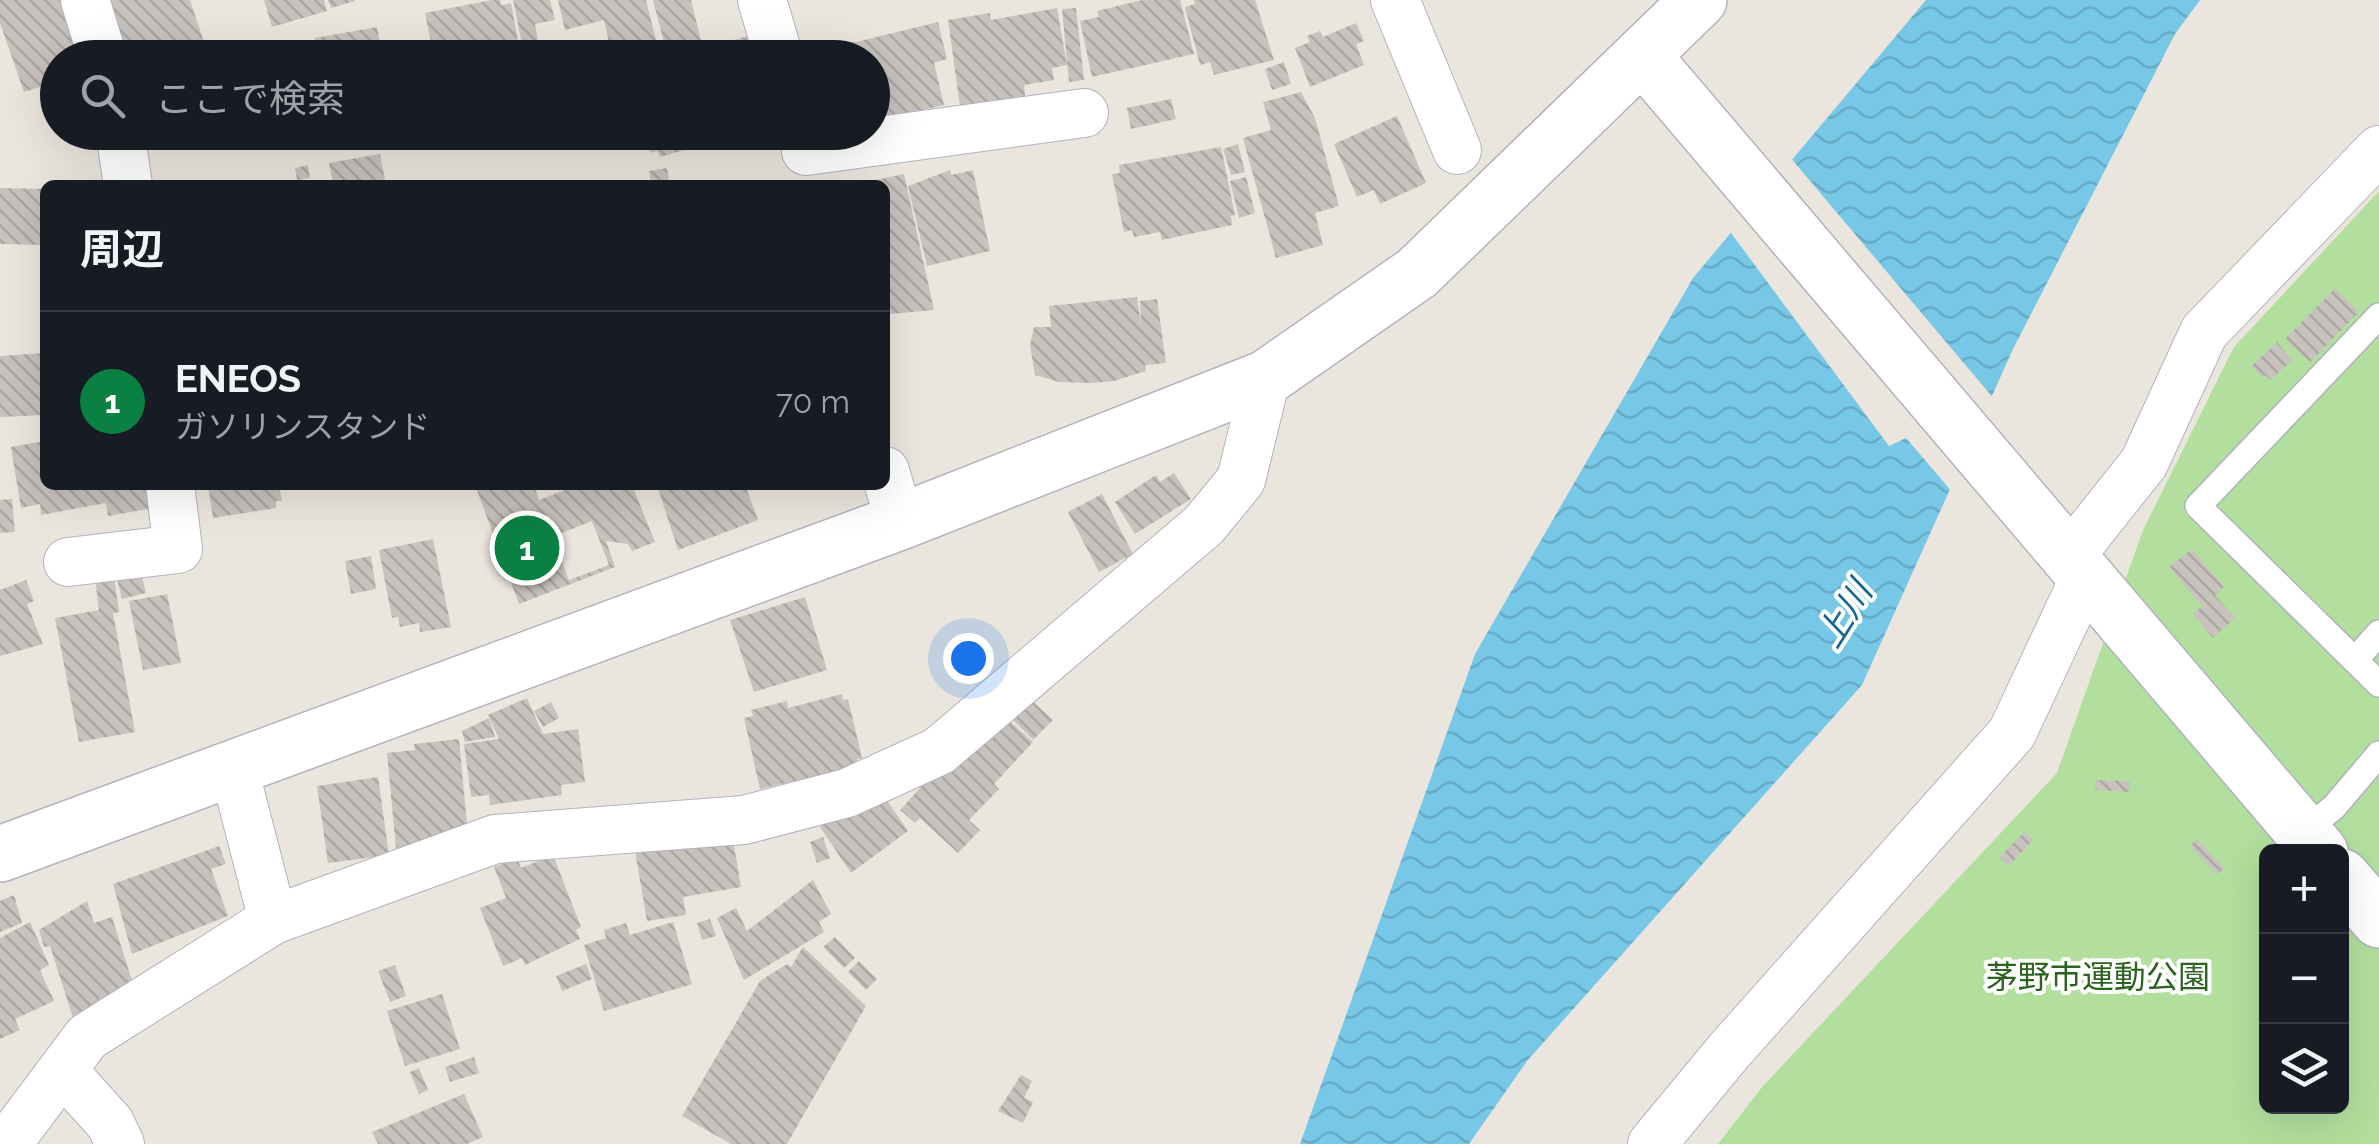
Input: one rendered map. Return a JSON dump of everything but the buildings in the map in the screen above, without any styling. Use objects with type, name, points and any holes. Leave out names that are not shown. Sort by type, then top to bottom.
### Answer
[{"type":"street","points":[[84,0],[97,40]]},
{"type":"street","points":[[762,0],[773,40]]},
{"type":"street","points":[[1396,0],[1458,150]]},
{"type":"street","points":[[0,854],[233,766],[892,496],[1266,378],[1417,272],[1700,0]]},
{"type":"street","points":[[1642,55],[2312,842]]},
{"type":"street","points":[[890,143],[1084,114]]},
{"type":"street","points":[[123,150],[127,180]]},
{"type":"street","points":[[806,156],[846,150]]},
{"type":"street","points":[[1652,1144],[2012,733],[2067,553],[2144,463],[2204,332],[2379,150]]},
{"type":"street","points":[[6,1144],[87,1037],[273,920],[355,886],[496,839],[744,820],[847,793],[939,752],[1031,668],[1204,525],[1241,480],[1266,378]]},
{"type":"street","points":[[68,562],[178,548],[171,490]]},
{"type":"street","points":[[233,766],[273,920]]},
{"type":"street","points":[[2349,885],[2379,920]]},
{"type":"street","points":[[64,1072],[110,1123],[120,1144]]},
{"type":"lane","points":[[2379,316],[2198,506],[2379,684]]},
{"type":"lane","points":[[2355,660],[2379,633]]},
{"type":"lane","points":[[2312,842],[2334,807],[2379,754]]},
{"type":"green space","name":"茅野市運動公園","points":[[2379,191],[2379,1144],[1718,1144],[1763,1086],[2057,773],[2143,530],[2234,347]]},
{"type":"water","name":"上川","points":[[1926,0],[2200,0],[2175,34],[2013,349],[1862,685],[1527,1061],[1469,1144],[1300,1144],[1475,654],[1693,278]]},
{"type":"pier","points":[[1789,156],[1995,400],[1953,493],[1906,438],[1889,446],[1728,229]]},
{"type":"place","name":"ENEOS","points":[[527,548]]}]
